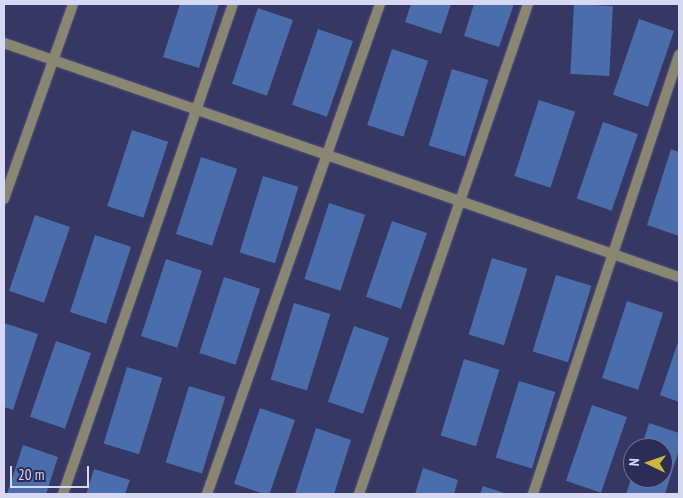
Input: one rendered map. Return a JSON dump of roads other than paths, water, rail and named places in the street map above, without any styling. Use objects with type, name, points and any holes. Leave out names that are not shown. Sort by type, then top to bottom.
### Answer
[{"type":"street","points":[[4,199],[73,4]]},
{"type":"street","points":[[64,494],[233,4]]},
{"type":"street","points":[[206,494],[380,4]]},
{"type":"street","points":[[359,494],[528,4]]},
{"type":"street","points":[[4,43],[460,199],[679,277]]},
{"type":"street","points":[[533,494],[679,54]]}]
